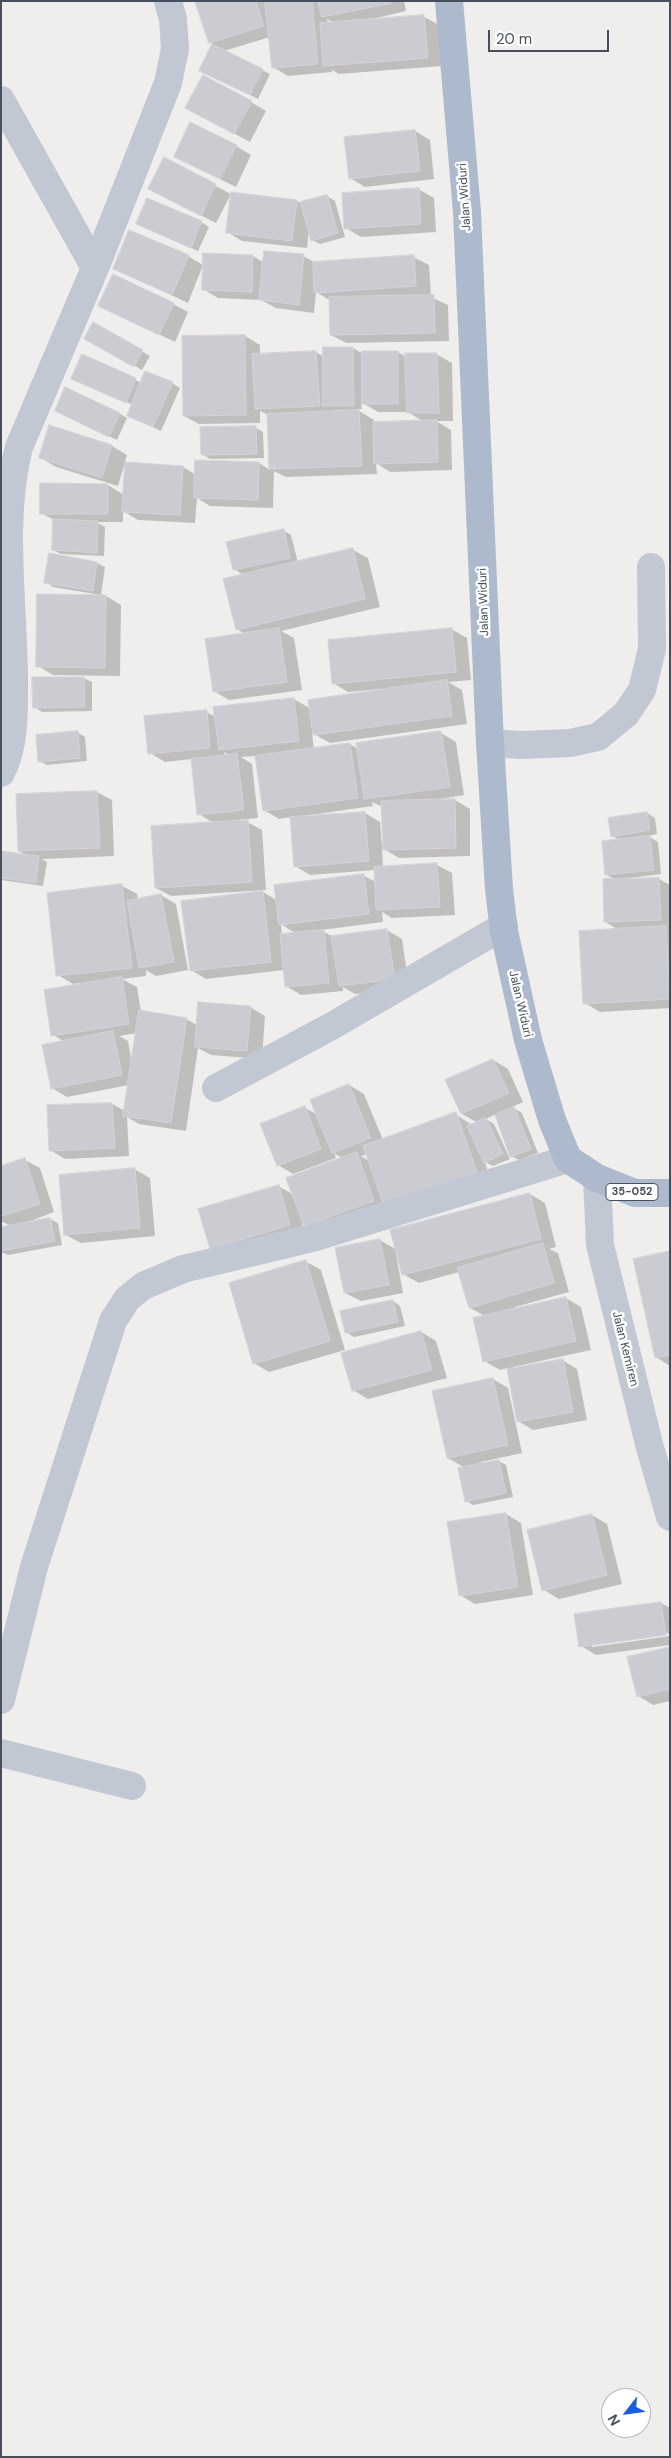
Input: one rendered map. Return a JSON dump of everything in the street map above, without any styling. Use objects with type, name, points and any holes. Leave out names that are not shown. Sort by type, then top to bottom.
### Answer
[{"type":"main road","name":"Jalan Widuri","points":[[449,1],[467,212],[490,742],[499,889],[513,975],[552,1120],[568,1158]]},
{"type":"main road","points":[[568,1158],[597,1178]]},
{"type":"main road","name":"35-052","points":[[597,1178],[635,1193],[670,1193]]},
{"type":"street","points":[[1,773],[7,761],[14,719],[14,648],[4,507],[11,473],[19,447],[95,268],[168,83],[175,49],[173,19],[168,1]]},
{"type":"street","points":[[1,100],[95,268]]},
{"type":"street","points":[[490,742],[521,745],[570,743],[598,737],[626,714],[642,690],[652,649],[651,567]]},
{"type":"street","points":[[216,1088],[504,928]]},
{"type":"street","points":[[1,1700],[34,1567],[113,1321],[127,1299],[143,1286],[183,1269],[313,1238],[568,1158]]},
{"type":"street","name":"Jalan Kemiren","points":[[597,1178],[600,1245],[649,1444],[670,1517]]},
{"type":"street","points":[[1,1754],[132,1786]]},
{"type":"building","points":[[195,1],[256,1],[264,26],[209,43]]},
{"type":"building","points":[[265,1],[312,1],[318,64],[272,68]]},
{"type":"building","points":[[318,1],[392,1],[392,3],[322,17]]},
{"type":"building","points":[[424,15],[428,58],[323,66],[320,23]]},
{"type":"building","points":[[212,44],[263,69],[250,95],[199,71]]},
{"type":"building","points":[[203,75],[252,101],[234,134],[185,108]]},
{"type":"building","points":[[190,122],[237,145],[220,179],[174,157]]},
{"type":"building","points":[[415,130],[420,171],[349,179],[344,137]]},
{"type":"building","points":[[164,157],[216,184],[201,216],[148,189]]},
{"type":"building","points":[[419,188],[421,224],[344,229],[342,193]]},
{"type":"building","points":[[231,192],[297,200],[292,241],[226,233]]},
{"type":"building","points":[[327,195],[338,233],[311,241],[300,202]]},
{"type":"building","points":[[147,198],[202,221],[191,248],[136,224]]},
{"type":"building","points":[[129,230],[189,255],[172,295],[113,269]]},
{"type":"building","points":[[264,251],[304,254],[299,305],[259,300]]},
{"type":"building","points":[[203,253],[253,255],[252,292],[202,290]]},
{"type":"building","points":[[414,255],[416,286],[314,293],[313,262]]},
{"type":"building","points":[[113,274],[174,303],[159,335],[98,306]]},
{"type":"building","points":[[434,295],[435,333],[330,335],[329,297]]},
{"type":"building","points":[[93,322],[143,350],[134,367],[84,339]]},
{"type":"building","points":[[245,335],[246,415],[183,416],[182,336]]},
{"type":"building","points":[[323,347],[353,347],[354,406],[323,406]]},
{"type":"building","points":[[316,351],[320,406],[255,409],[252,354]]},
{"type":"building","points":[[362,351],[398,351],[398,404],[362,404]]},
{"type":"building","points":[[405,353],[437,353],[439,413],[407,413]]},
{"type":"building","points":[[82,354],[136,378],[126,403],[71,379]]},
{"type":"building","points":[[145,371],[173,382],[153,427],[127,416]]},
{"type":"building","points":[[65,387],[120,413],[109,437],[55,411]]},
{"type":"building","points":[[359,410],[362,466],[269,469],[267,414]]},
{"type":"building","points":[[437,420],[438,462],[374,464],[373,422]]},
{"type":"building","points":[[49,425],[112,445],[102,478],[39,458]]},
{"type":"building","points":[[256,426],[257,454],[201,455],[200,427]]},
{"type":"building","points":[[195,460],[259,462],[258,500],[194,498]]},
{"type":"building","points":[[125,462],[183,466],[180,515],[122,512]]},
{"type":"building","points":[[40,483],[108,484],[108,514],[40,514]]},
{"type":"building","points":[[53,519],[98,521],[97,553],[52,550]]},
{"type":"building","points":[[284,529],[290,558],[233,570],[226,542]]},
{"type":"building","points":[[353,548],[365,599],[236,630],[223,579]]},
{"type":"building","points":[[49,553],[97,562],[93,591],[44,583]]},
{"type":"building","points":[[37,594],[106,595],[105,668],[36,667]]},
{"type":"building","points":[[279,628],[287,682],[213,692],[205,639]]},
{"type":"building","points":[[452,628],[456,672],[332,684],[328,640]]},
{"type":"building","points":[[32,677],[84,677],[85,707],[33,708]]},
{"type":"building","points":[[447,680],[452,716],[313,735],[308,700]]},
{"type":"building","points":[[294,698],[299,741],[219,750],[213,707]]},
{"type":"building","points":[[207,710],[210,748],[148,754],[144,716]]},
{"type":"building","points":[[78,731],[80,758],[38,762],[36,735]]},
{"type":"building","points":[[441,731],[450,787],[364,799],[356,743]]},
{"type":"building","points":[[350,743],[358,798],[263,811],[255,756]]},
{"type":"building","points":[[237,754],[244,810],[197,815],[191,759]]},
{"type":"building","points":[[97,791],[100,848],[18,851],[16,794]]},
{"type":"building","points":[[455,799],[456,848],[383,850],[381,801]]},
{"type":"building","points":[[365,812],[369,861],[294,867],[290,817]]},
{"type":"building","points":[[647,812],[650,830],[611,837],[608,818]]},
{"type":"building","points":[[248,820],[252,882],[155,888],[151,826]]},
{"type":"building","points":[[650,836],[654,870],[605,875],[602,841]]},
{"type":"building","points":[[1,851],[39,856],[36,883],[1,878]]},
{"type":"building","points":[[437,863],[440,907],[376,910],[374,867]]},
{"type":"building","points":[[364,874],[369,914],[279,925],[274,885]]},
{"type":"building","points":[[659,878],[661,920],[604,922],[603,879]]},
{"type":"building","points":[[122,884],[132,968],[56,976],[47,893]]},
{"type":"building","points":[[263,891],[271,962],[190,971],[181,901]]},
{"type":"building","points":[[161,894],[174,962],[139,968],[127,901]]},
{"type":"building","points":[[666,926],[670,999],[583,1004],[579,931]]},
{"type":"building","points":[[387,929],[395,979],[339,986],[331,936]]},
{"type":"building","points":[[324,930],[329,983],[285,987],[280,934]]},
{"type":"building","points":[[122,977],[129,1024],[51,1036],[44,990]]},
{"type":"building","points":[[198,1002],[251,1006],[247,1051],[195,1047]]},
{"type":"building","points":[[139,1010],[187,1018],[171,1123],[123,1116]]},
{"type":"building","points":[[113,1031],[122,1075],[51,1089],[42,1045]]},
{"type":"building","points":[[493,1059],[509,1093],[461,1114],[445,1080]]},
{"type":"building","points":[[349,1084],[371,1138],[332,1153],[310,1100]]},
{"type":"building","points":[[112,1103],[115,1148],[49,1151],[47,1105]]},
{"type":"building","points":[[305,1106],[321,1149],[277,1166],[260,1124]]},
{"type":"building","points":[[514,1107],[531,1149],[510,1157],[495,1115]]},
{"type":"building","points":[[456,1112],[477,1172],[384,1206],[363,1146]]},
{"type":"building","points":[[486,1118],[503,1154],[484,1163],[467,1126]]},
{"type":"building","points":[[357,1152],[374,1201],[304,1226],[286,1178]]},
{"type":"building","points":[[25,1158],[40,1204],[1,1216],[1,1166]]},
{"type":"building","points":[[135,1168],[140,1228],[64,1235],[59,1175]]},
{"type":"building","points":[[279,1185],[290,1225],[210,1249],[198,1209]]},
{"type":"building","points":[[530,1193],[541,1239],[402,1275],[390,1230]]},
{"type":"building","points":[[50,1218],[55,1241],[1,1251],[1,1227]]},
{"type":"building","points":[[380,1239],[389,1285],[344,1293],[335,1248]]},
{"type":"building","points":[[543,1243],[554,1283],[469,1308],[457,1268]]},
{"type":"building","points":[[670,1251],[670,1355],[655,1358],[633,1259]]},
{"type":"building","points":[[306,1260],[330,1341],[253,1364],[229,1283]]},
{"type":"building","points":[[566,1297],[576,1341],[483,1362],[473,1318]]},
{"type":"building","points":[[393,1300],[398,1322],[345,1333],[340,1311]]},
{"type":"building","points":[[421,1331],[432,1370],[352,1391],[341,1353]]},
{"type":"building","points":[[563,1359],[573,1412],[517,1422],[507,1369]]},
{"type":"building","points":[[493,1378],[508,1445],[447,1458],[432,1391]]},
{"type":"building","points":[[499,1460],[506,1493],[465,1502],[458,1468]]},
{"type":"building","points":[[506,1513],[518,1587],[459,1596],[447,1522]]},
{"type":"building","points":[[592,1514],[607,1575],[542,1591],[527,1530]]},
{"type":"building","points":[[661,1602],[666,1635],[579,1647],[574,1614]]},
{"type":"building","points":[[670,1647],[670,1689],[637,1697],[627,1657]]}]
